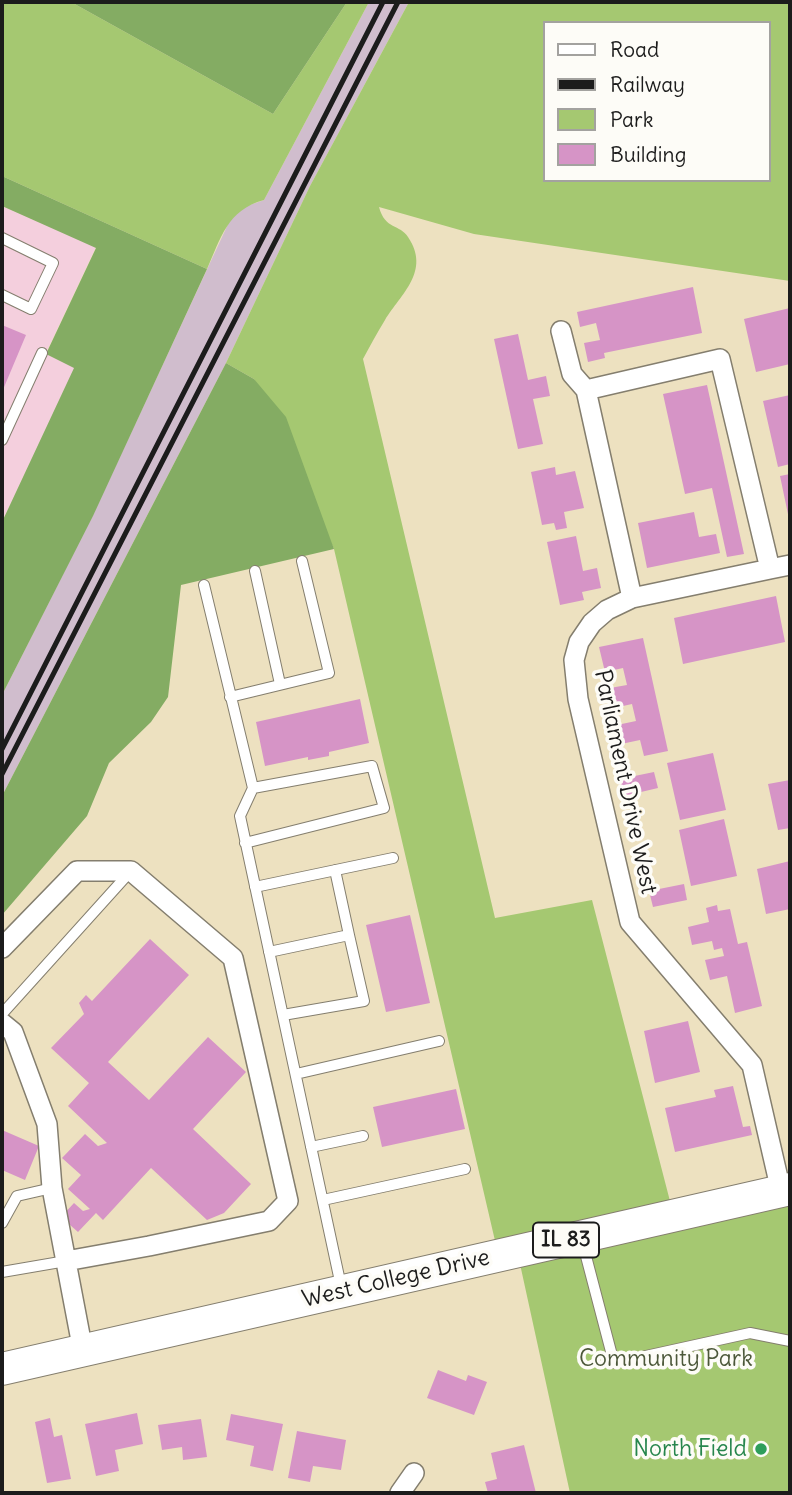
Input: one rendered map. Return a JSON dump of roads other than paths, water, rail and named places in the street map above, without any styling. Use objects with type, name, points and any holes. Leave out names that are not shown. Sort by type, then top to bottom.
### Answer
[{"type":"main road","name":"West College Drive","points":[[2,1369],[785,1190]]},
{"type":"street","points":[[561,331],[572,374],[586,390],[632,598]]},
{"type":"street","points":[[586,390],[720,359],[770,569]]},
{"type":"street","name":"Parliament Drive West","points":[[785,1190],[752,1065],[630,922],[578,699],[574,660],[579,642],[592,623],[607,610],[632,598],[790,565]]},
{"type":"street","points":[[2,948],[77,871],[131,870],[233,958],[288,1201],[269,1220],[66,1261]]},
{"type":"street","points":[[2,1023],[13,1032],[47,1124],[52,1188],[83,1351]]},
{"type":"street","points":[[400,1493],[414,1473]]},
{"type":"lane","points":[[2,238],[53,263],[30,309],[2,295]]},
{"type":"lane","points":[[2,440],[42,353]]},
{"type":"lane","points":[[230,697],[329,673],[302,561]]},
{"type":"lane","points":[[255,571],[280,684]]},
{"type":"lane","points":[[204,585],[253,788],[240,816],[245,843],[342,1291]]},
{"type":"lane","points":[[245,843],[384,808],[372,766],[253,788]]},
{"type":"lane","points":[[255,887],[393,858]]},
{"type":"lane","points":[[2,1014],[131,870]]},
{"type":"lane","points":[[283,1015],[364,1001],[335,870]]},
{"type":"lane","points":[[269,952],[349,935]]},
{"type":"lane","points":[[296,1074],[439,1041]]},
{"type":"lane","points":[[311,1147],[363,1136]]},
{"type":"lane","points":[[323,1200],[465,1169]]},
{"type":"lane","points":[[2,1223],[17,1196],[52,1188]]},
{"type":"lane","points":[[581,1237],[614,1363],[750,1333],[790,1341]]},
{"type":"lane","points":[[2,1272],[66,1261]]},
{"type":"railway","points":[[2,749],[383,2]]},
{"type":"railway","points":[[2,774],[398,2]]},
{"type":"place","name":"North Field","points":[[761,1449]]},
{"type":"park label","name":"Community Park","points":[[666,1359]]}]
